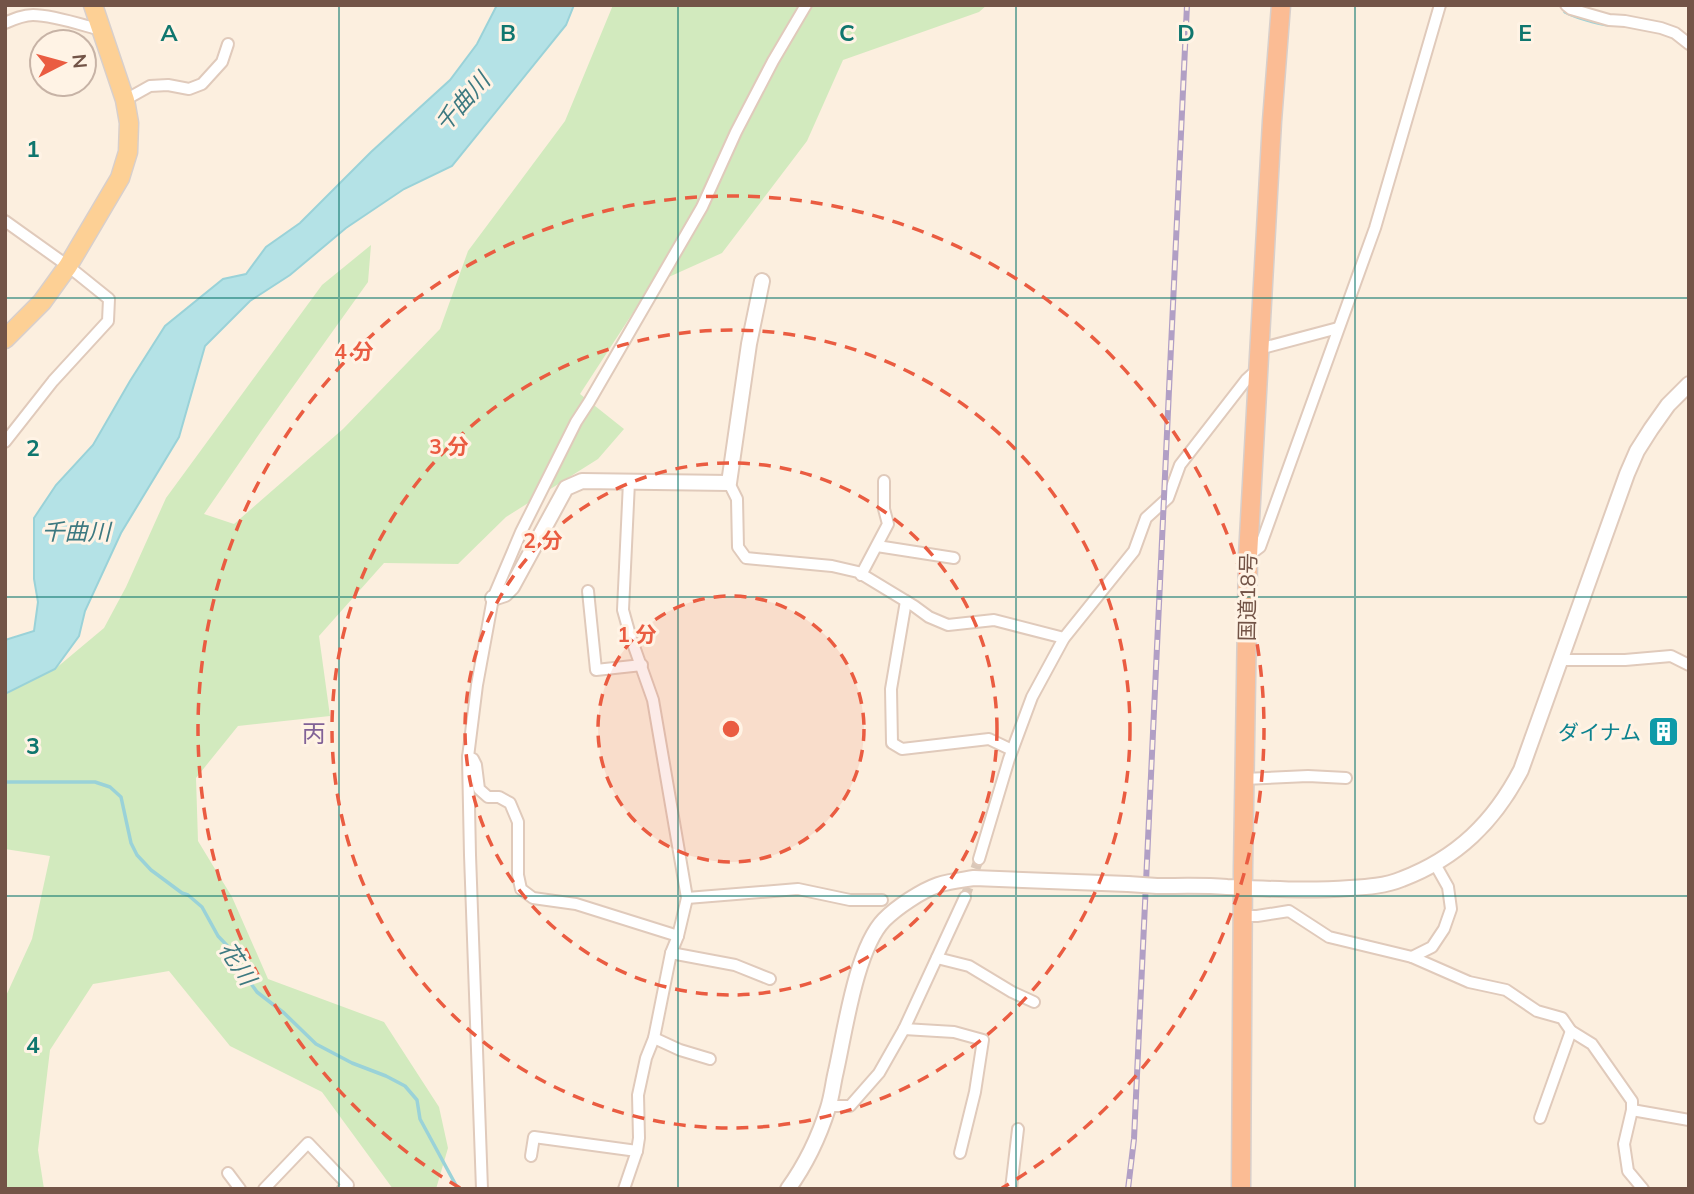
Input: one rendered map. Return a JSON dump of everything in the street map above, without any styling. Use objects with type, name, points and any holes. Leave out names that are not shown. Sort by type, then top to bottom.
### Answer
[{"type":"highway","name":"国道18号","points":[[1241,1189],[1242,888],[1248,556],[1281,5]]},
{"type":"main road","points":[[5,339],[42,302],[68,266],[120,178],[128,152],[129,123],[125,100],[93,5]]},
{"type":"street","points":[[482,1189],[468,757],[477,685],[494,598],[521,532],[576,422],[702,207],[736,132],[806,5]]},
{"type":"street","points":[[1248,556],[1260,547],[1375,228],[1440,5]]},
{"type":"street","points":[[1566,5],[1571,9],[1609,20],[1661,28],[1675,33],[1689,44]]},
{"type":"street","points":[[5,23],[34,15],[102,30]]},
{"type":"street","points":[[125,100],[150,86],[168,85],[190,89],[202,84],[222,62],[228,44]]},
{"type":"street","points":[[5,221],[68,266],[108,299],[108,321],[53,381],[5,442]]},
{"type":"street","points":[[762,281],[749,344],[729,482],[737,499],[738,547],[746,558],[832,566],[858,572],[929,617],[948,625],[994,620],[1064,638]]},
{"type":"street","points":[[1259,349],[1338,328]]},
{"type":"street","points":[[979,859],[1012,750],[1032,697],[1064,638],[1134,551],[1146,518],[1168,498],[1180,465],[1246,380],[1258,369]]},
{"type":"street","points":[[788,1189],[805,1164],[828,1106],[854,988],[861,962],[873,936],[884,920],[935,886],[974,878],[1321,890],[1375,887],[1401,880],[1435,864],[1457,850],[1481,829],[1510,793],[1521,770],[1614,507],[1637,452],[1668,405],[1689,384]]},
{"type":"street","points":[[494,598],[505,594],[512,587],[566,488],[582,481],[729,482]]},
{"type":"street","points":[[862,575],[888,524],[884,509],[884,481]]},
{"type":"street","points":[[624,1189],[637,1151],[638,1095],[646,1058],[654,1038],[671,953],[687,898],[653,700],[623,610],[629,482]]},
{"type":"street","points":[[877,546],[954,558]]},
{"type":"street","points":[[588,591],[596,670],[642,665]]},
{"type":"street","points":[[906,601],[891,689],[892,743],[902,749],[989,739],[1012,750]]},
{"type":"street","points":[[1561,660],[1625,660],[1671,656],[1689,665]]},
{"type":"street","points":[[468,757],[473,759],[476,765],[479,789],[488,797],[499,797],[509,803],[518,822],[518,875],[522,889],[533,898],[576,904],[678,936]]},
{"type":"street","points":[[1244,779],[1308,776],[1346,778]]},
{"type":"street","points":[[1412,957],[1432,947],[1444,929],[1451,909],[1448,887],[1435,864]]},
{"type":"street","points":[[687,898],[798,889],[850,900],[882,900]]},
{"type":"street","points":[[828,1106],[850,1107],[879,1073],[904,1029],[965,897]]},
{"type":"street","points":[[1242,916],[1289,911],[1329,937],[1412,957],[1469,982],[1506,990],[1538,1011],[1562,1018],[1571,1031],[1591,1044],[1632,1101],[1624,1144],[1628,1171],[1643,1189]]},
{"type":"street","points":[[671,953],[735,965],[770,979]]},
{"type":"street","points":[[937,958],[969,966],[1034,1002]]},
{"type":"street","points":[[904,1029],[954,1032],[983,1040],[975,1092],[960,1153]]},
{"type":"street","points":[[1540,1118],[1571,1031]]},
{"type":"street","points":[[654,1038],[680,1050],[710,1059]]},
{"type":"street","points":[[1632,1110],[1689,1120]]},
{"type":"street","points":[[1011,1189],[1018,1129]]},
{"type":"street","points":[[531,1156],[534,1137],[637,1151]]},
{"type":"street","points":[[264,1189],[308,1143],[348,1185],[343,1189]]},
{"type":"street","points":[[228,1172],[240,1189]]},
{"type":"green space","points":[[613,5],[987,5],[979,12],[843,60],[807,141],[722,253],[651,285],[580,394],[624,429],[598,459],[506,517],[458,564],[384,563],[319,636],[330,716],[238,726],[196,778],[198,841],[232,897],[268,979],[384,1022],[439,1107],[448,1148],[436,1189],[393,1189],[322,1092],[230,1046],[169,971],[93,984],[50,1050],[38,1150],[44,1189],[5,1189],[5,998],[32,939],[50,856],[5,849],[5,694],[55,669],[104,628],[126,587],[166,498],[322,285],[371,245],[368,282],[204,514],[234,524],[343,429],[440,329],[468,251],[565,121]]},
{"type":"water","name":"千曲川","points":[[497,5],[574,5],[566,25],[452,166],[404,189],[346,228],[290,275],[250,301],[205,346],[179,437],[121,533],[85,611],[79,636],[55,669],[5,694],[5,640],[34,631],[38,602],[34,579],[34,518],[56,485],[93,445],[165,326],[223,279],[246,274],[266,247],[300,223],[371,152],[450,80],[477,44]]},
{"type":"waterway","points":[[1565,12],[1592,22],[1620,25]]},
{"type":"waterway","name":"花川","points":[[5,782],[95,782],[110,787],[121,797],[131,843],[137,855],[151,870],[202,907],[218,936],[236,955],[244,974],[257,992],[316,1044],[405,1086],[417,1100],[420,1119],[458,1189]]},
{"type":"tunnel","points":[[965,897],[979,859]]},
{"type":"railway","points":[[1128,1189],[1134,1139],[1187,5]]},
{"type":"place","name":"ダイナム","points":[[1664,732]]},
{"type":"district","name":"丙","points":[[314,733]]}]
